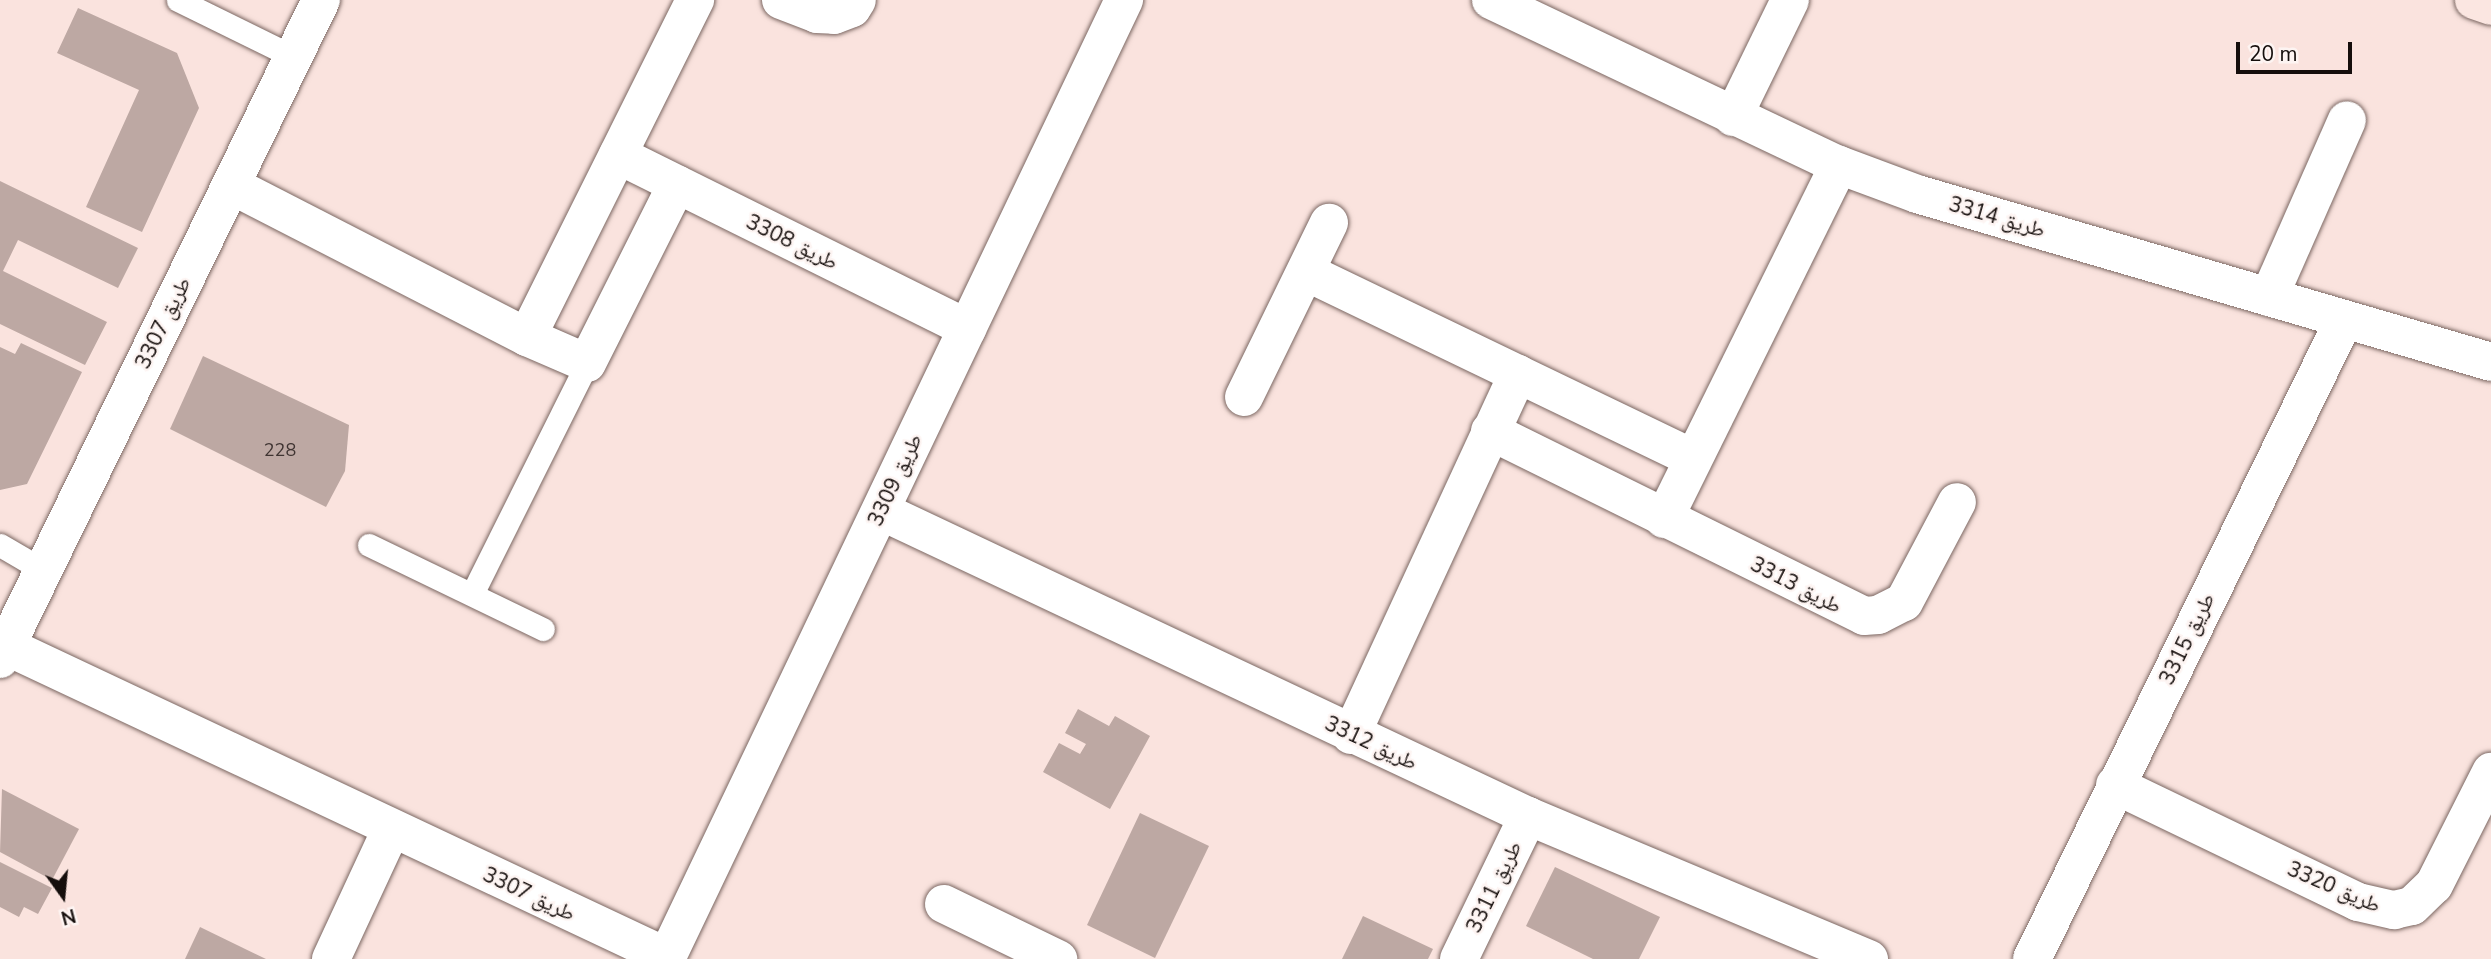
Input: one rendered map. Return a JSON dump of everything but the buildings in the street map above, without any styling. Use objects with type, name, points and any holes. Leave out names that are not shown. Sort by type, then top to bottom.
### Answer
[{"type":"main road","points":[[2473,0],[2491,6]]},
{"type":"street","name":"طريق 3307","points":[[321,0],[41,569],[3,652],[667,958]]},
{"type":"street","points":[[527,337],[695,0]]},
{"type":"street","points":[[781,0],[817,14],[834,15],[852,8],[857,0]]},
{"type":"street","name":"طريق 3309","points":[[667,958],[1124,0]]},
{"type":"street","name":"طريق 3314","points":[[1491,0],[1839,166],[1917,194],[2491,362]]},
{"type":"street","points":[[1733,117],[1790,0]]},
{"type":"street","points":[[2270,297],[2347,120]]},
{"type":"street","name":"طريق 3308","points":[[618,155],[967,328]]},
{"type":"street","points":[[1664,519],[1839,166]]},
{"type":"street","points":[[231,185],[527,337],[587,363],[677,184]]},
{"type":"street","points":[[1244,397],[1329,223]]},
{"type":"street","points":[[1306,272],[1693,458]]},
{"type":"street","name":"طريق 3315","points":[[2032,959],[2344,320]]},
{"type":"street","points":[[1351,734],[1518,374]]},
{"type":"street","name":"طريق 3313","points":[[1490,431],[1850,612],[1878,615],[1892,610],[1913,591],[1957,502]]},
{"type":"street","name":"طريق 3312","points":[[881,511],[1528,816],[1869,959]]},
{"type":"street","name":"طريق 3320","points":[[2115,785],[2358,902],[2394,910],[2412,906],[2430,891],[2491,772]]},
{"type":"street","name":"طريق 3311","points":[[1459,959],[1528,816]]},
{"type":"street","points":[[331,959],[391,830]]},
{"type":"street","points":[[944,904],[1058,959]]},
{"type":"lane","points":[[178,0],[294,57]]},
{"type":"lane","points":[[473,592],[587,363]]},
{"type":"lane","points":[[0,545],[41,569]]},
{"type":"lane","points":[[369,545],[473,592],[543,629]]}]
